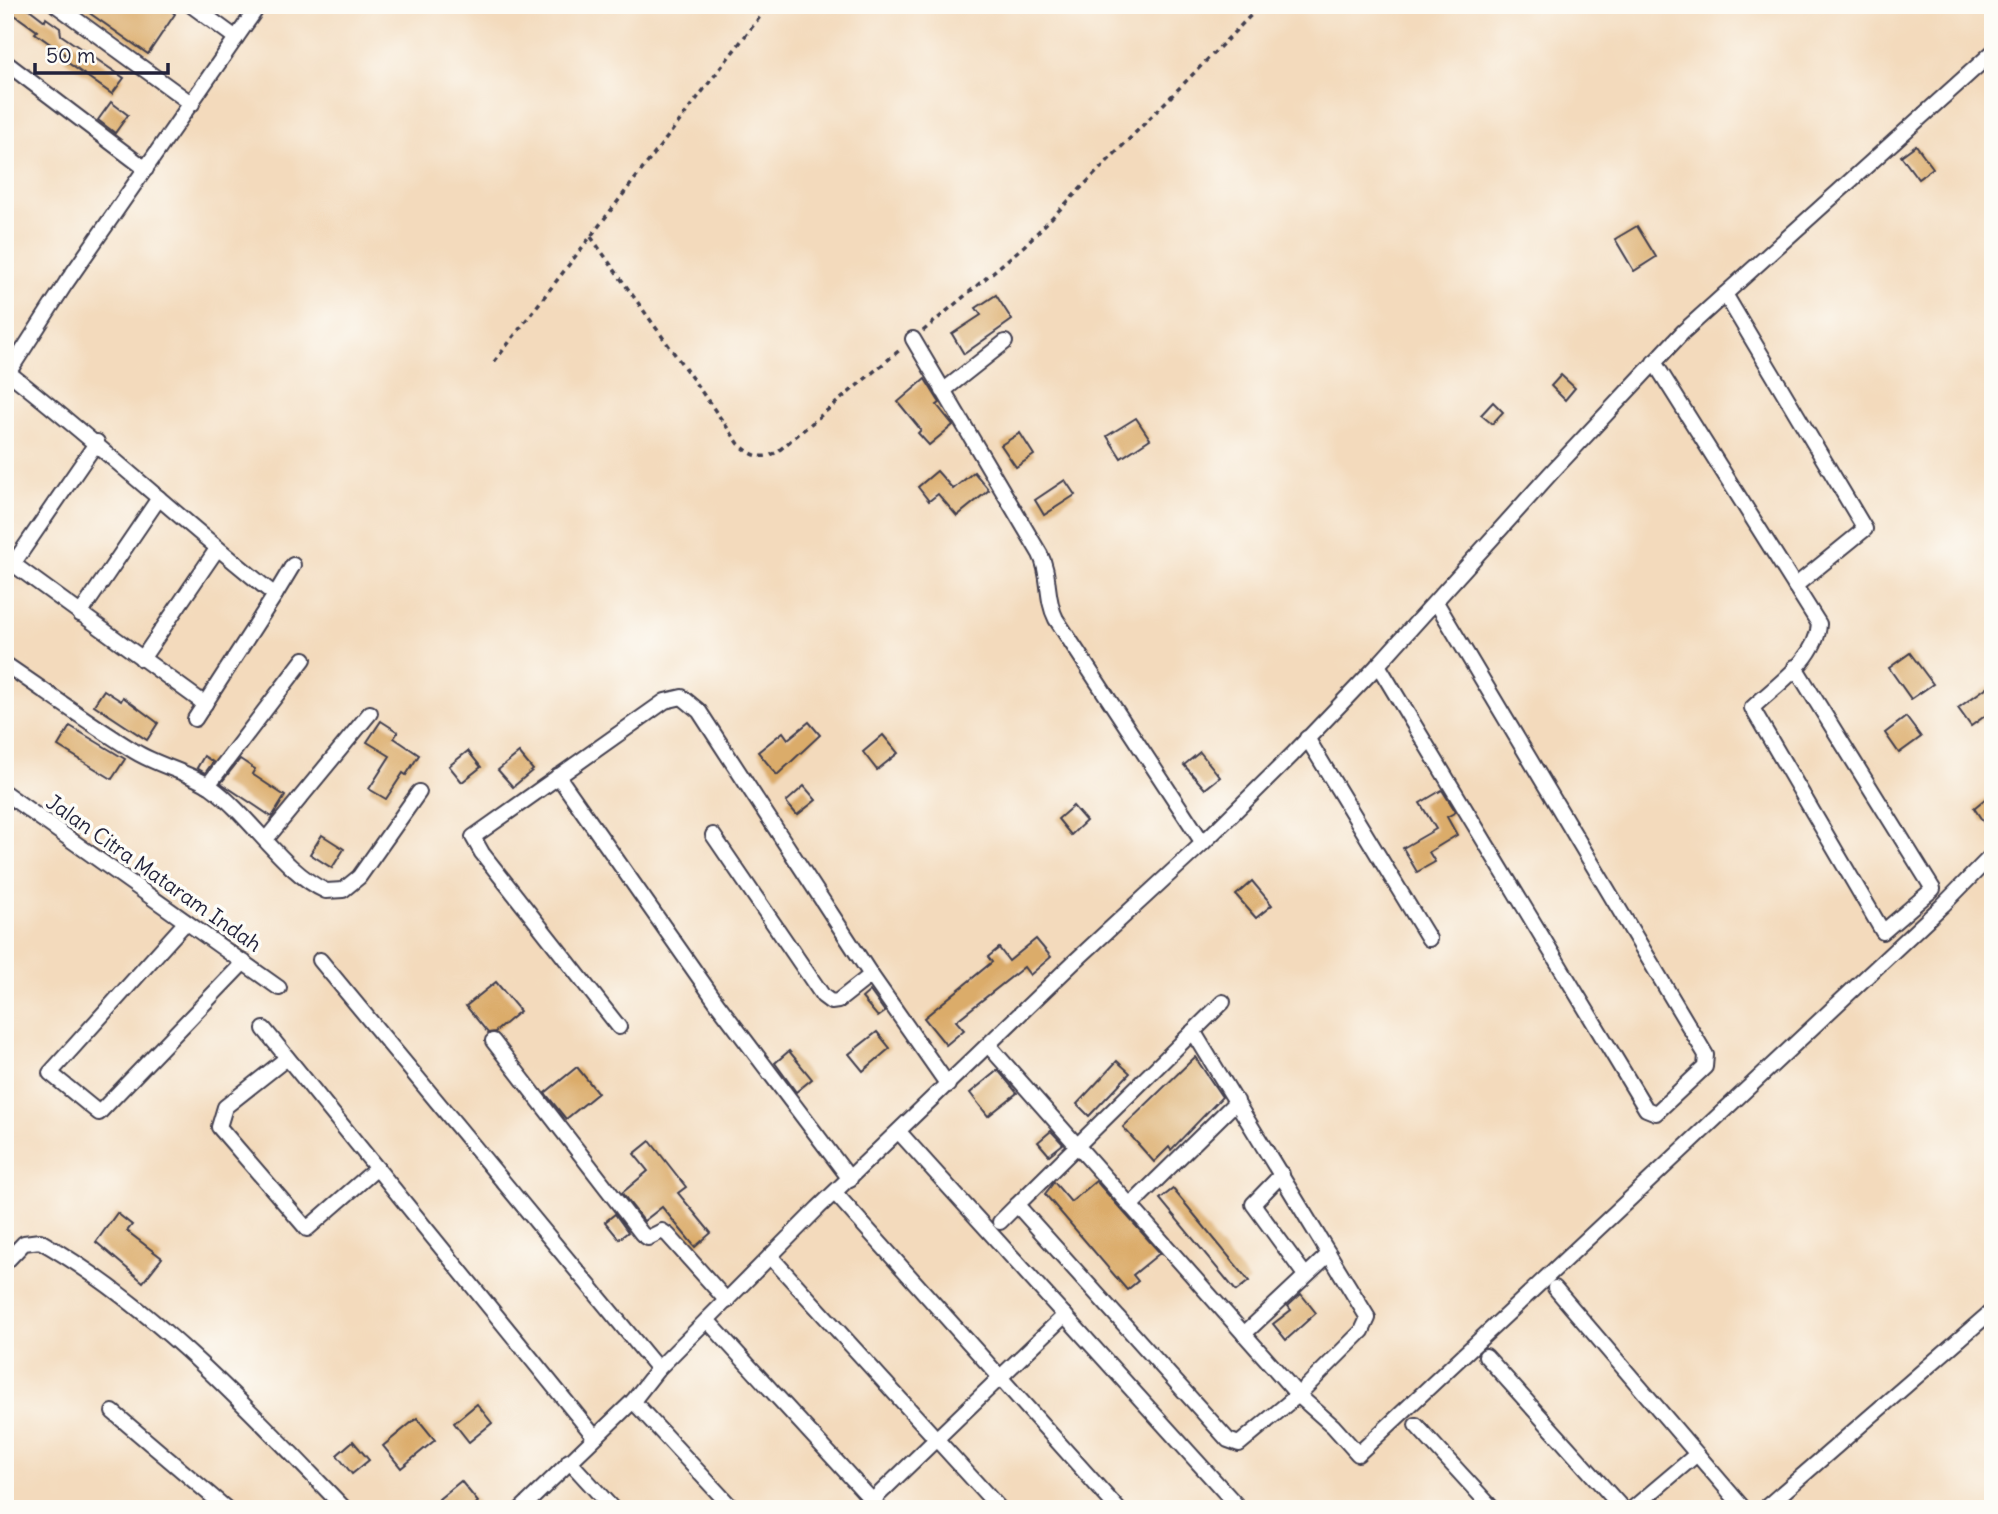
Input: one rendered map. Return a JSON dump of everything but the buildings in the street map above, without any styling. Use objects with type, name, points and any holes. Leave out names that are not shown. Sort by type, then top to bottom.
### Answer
[{"type":"street","points":[[57,5],[192,104]]},
{"type":"street","points":[[191,5],[236,38]]},
{"type":"street","points":[[259,5],[66,284],[7,375],[97,442],[217,549],[275,595]]},
{"type":"street","points":[[522,1509],[594,1436],[633,1401],[658,1369],[770,1256],[1073,963],[1203,843],[1307,738],[1378,665],[1654,362],[1725,294],[1993,51]]},
{"type":"street","points":[[5,62],[146,169]]},
{"type":"street","points":[[1725,294],[1865,529],[1795,586]]},
{"type":"street","points":[[914,339],[1046,566],[1051,607],[1056,619],[1203,843]]},
{"type":"street","points":[[943,391],[1005,342]]},
{"type":"street","points":[[1654,362],[1819,624],[1818,639],[1813,650],[1795,667],[1752,708],[1883,932],[1933,889],[1795,667]]},
{"type":"street","points":[[97,442],[13,564],[205,704]]},
{"type":"street","points":[[80,614],[159,498]]},
{"type":"street","points":[[142,659],[217,549]]},
{"type":"street","points":[[195,719],[293,565]]},
{"type":"street","points":[[1378,665],[1643,1104],[1651,1112],[1661,1110],[1705,1067],[1706,1055],[1436,602]]},
{"type":"street","points":[[208,785],[304,659]]},
{"type":"street","points":[[5,664],[134,751],[163,767],[208,785],[237,807],[287,862],[318,888],[326,891],[343,890],[359,877],[419,792]]},
{"type":"street","points":[[620,1027],[473,837],[562,782],[665,701],[682,697],[691,702],[948,1085]]},
{"type":"street","points":[[267,838],[370,713]]},
{"type":"street","points":[[1307,738],[1429,939]]},
{"type":"street","points":[[562,782],[717,1003],[850,1179]]},
{"type":"street","name":"Jalan Citra Mataram Indah","points":[[5,793],[279,988]]},
{"type":"street","points":[[713,835],[823,996],[831,1002],[838,1001],[872,975]]},
{"type":"street","points":[[989,1046],[1298,1395],[1334,1426],[1358,1454],[1943,905],[1993,854]]},
{"type":"street","points":[[186,922],[50,1073],[99,1113],[244,962]]},
{"type":"street","points":[[320,960],[658,1369]]},
{"type":"street","points":[[1000,1222],[1223,1002]]},
{"type":"street","points":[[264,1029],[594,1436]]},
{"type":"street","points":[[1017,1205],[1228,1440],[1239,1444],[1246,1441],[1298,1395],[1367,1325],[1365,1312],[1193,1031]]},
{"type":"street","points":[[493,1041],[642,1234],[648,1238],[662,1231],[668,1235],[727,1301]]},
{"type":"street","points":[[288,1058],[225,1107],[219,1127],[307,1229],[377,1168]]},
{"type":"street","points":[[1130,1206],[1237,1101]]},
{"type":"street","points":[[900,1132],[1240,1509]]},
{"type":"street","points":[[1282,1174],[1254,1204],[1305,1275]]},
{"type":"street","points":[[835,1193],[1118,1509]]},
{"type":"street","points":[[5,1263],[24,1243],[40,1241],[120,1294],[234,1395],[345,1509]]},
{"type":"street","points":[[1244,1334],[1329,1254]]},
{"type":"street","points":[[770,1256],[1000,1509]]},
{"type":"street","points":[[1555,1288],[1744,1509]]},
{"type":"street","points":[[1764,1509],[1993,1310]]},
{"type":"street","points":[[707,1320],[876,1505],[936,1439],[1065,1315]]},
{"type":"street","points":[[1486,1356],[1623,1509]]},
{"type":"street","points":[[633,1401],[733,1509]]},
{"type":"street","points":[[113,1412],[227,1509]]},
{"type":"street","points":[[1416,1425],[1493,1509]]},
{"type":"street","points":[[1632,1509],[1697,1454]]},
{"type":"street","points":[[569,1461],[613,1509]]},
{"type":"path","points":[[494,362],[769,5]]},
{"type":"path","points":[[591,237],[739,444],[757,457],[777,452],[1024,246],[1261,5]]}]
